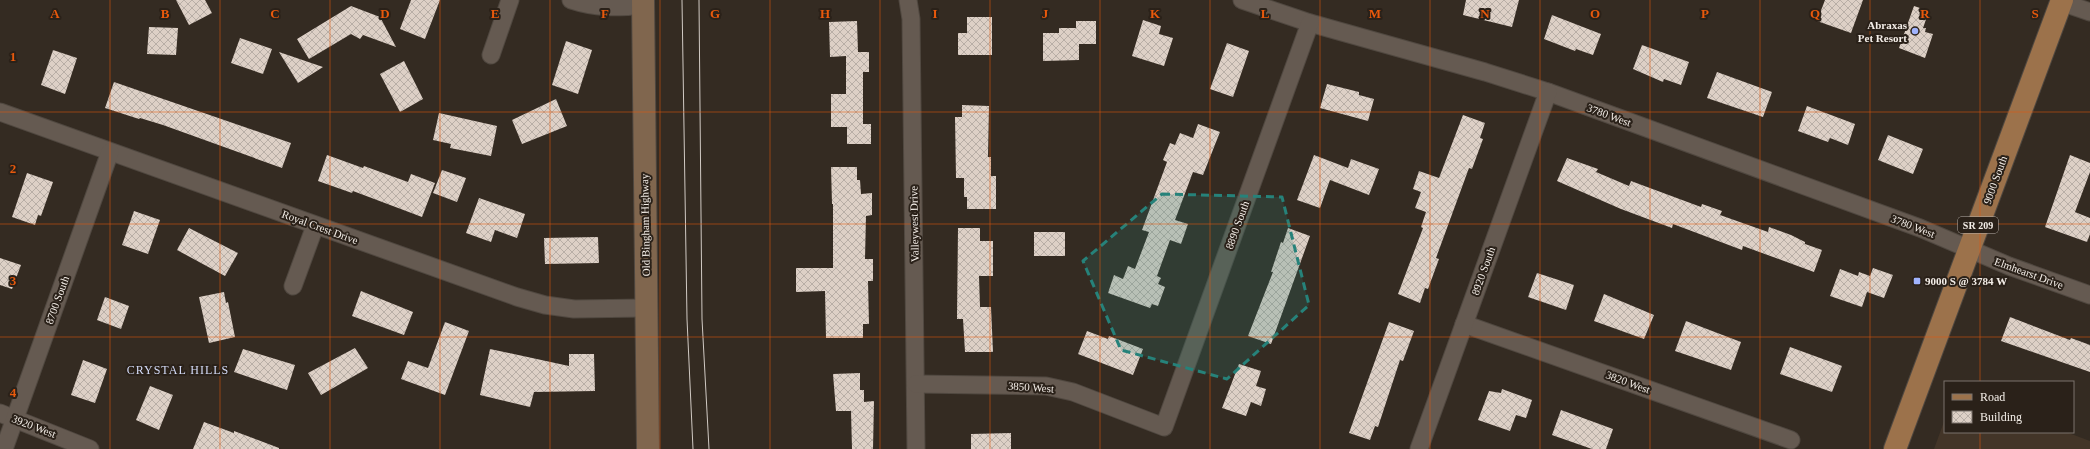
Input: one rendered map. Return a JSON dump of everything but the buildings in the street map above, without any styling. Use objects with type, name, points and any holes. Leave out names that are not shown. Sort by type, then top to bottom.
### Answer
[{"type":"main road","name":"9000 South","points":[[1895,449],[2061,1]]},
{"type":"street","points":[[490,55],[510,0]]},
{"type":"street","points":[[571,0],[598,7],[616,8],[643,3]]},
{"type":"street","name":"Valleywest Drive","points":[[908,0],[911,18],[916,449]]},
{"type":"street","name":"3780 West","points":[[1242,0],[1310,23],[1485,72],[1548,92],[1920,228],[1969,249]]},
{"type":"street","points":[[2061,1],[2090,12]]},
{"type":"street","name":"Old Bingham Highway","points":[[643,3],[648,449]]},
{"type":"street","name":"8890 South","points":[[1164,427],[1310,23]]},
{"type":"street","name":"8920 South","points":[[1419,449],[1548,92]]},
{"type":"street","name":"Royal Crest Drive","points":[[0,112],[517,298],[545,305],[574,309],[646,308]]},
{"type":"street","name":"8700 South","points":[[4,449],[7,416],[110,152]]},
{"type":"street","points":[[293,286],[315,226]]},
{"type":"street","name":"Elmhearst Drive","points":[[1969,249],[2009,266],[2090,295]]},
{"type":"street","name":"3820 West","points":[[1464,324],[1791,440]]},
{"type":"street","name":"3850 West","points":[[916,384],[1046,386],[1073,392],[1164,427]]},
{"type":"street","name":"3920 West","points":[[7,416],[90,449]]},
{"type":"highlighted area","points":[[1162,194],[1282,197],[1309,305],[1227,379],[1121,350],[1083,261]]},
{"type":"shaded area","points":[[1944,422],[1944,433],[2069,433],[2090,441],[2090,449],[1934,449]]},
{"type":"tram line","points":[[682,0],[687,319],[693,449]]},
{"type":"tram line","points":[[699,0],[702,319],[709,449]]},
{"type":"place","name":"Abraxas Pet Resort","points":[[1915,31]]},
{"type":"place","name":"9000 S @ 3784 W","points":[[1917,281]]},
{"type":"district","name":"CRYSTAL HILLS","points":[[178,370]]}]
